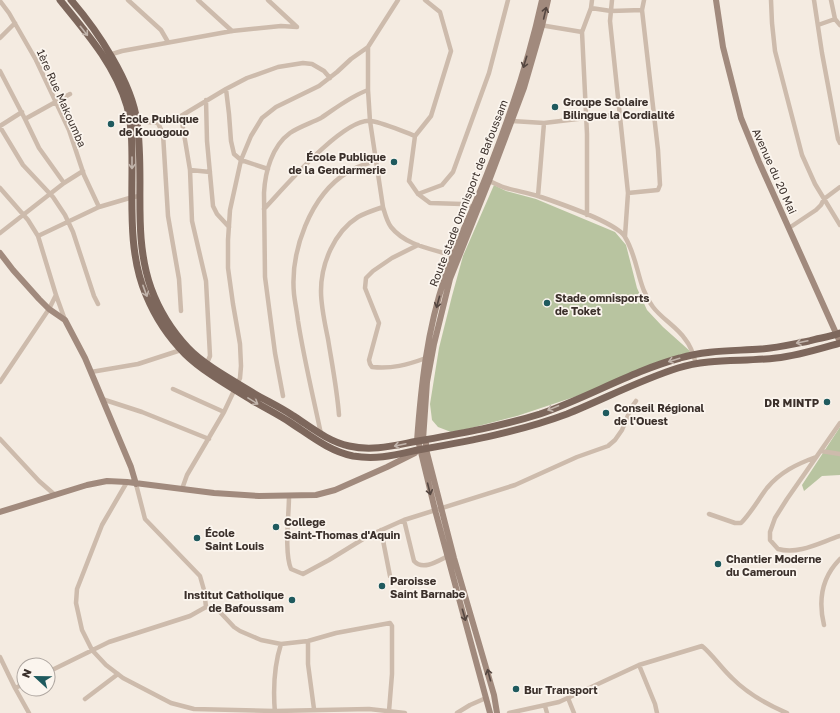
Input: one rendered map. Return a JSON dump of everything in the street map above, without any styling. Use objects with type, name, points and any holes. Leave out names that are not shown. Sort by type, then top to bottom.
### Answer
[{"type":"main road","points":[[60,0],[122,76],[132,98],[136,197],[133,235],[137,268],[146,296],[159,321],[181,350],[202,367],[291,414],[320,434],[336,442],[360,448],[373,448],[464,433],[540,414],[656,366],[693,354],[776,347],[838,334]]},
{"type":"main road","points":[[71,0],[107,56]]},
{"type":"main road","points":[[136,197],[140,216],[142,250],[145,268],[161,310],[178,336],[189,349],[236,386],[319,442],[338,451],[354,456],[390,457],[487,437],[533,425],[567,414],[648,379],[678,368],[696,364],[779,358],[840,343]]},
{"type":"street","points":[[128,0],[161,30],[168,42]]},
{"type":"street","points":[[198,0],[232,31]]},
{"type":"street","points":[[107,56],[168,42],[232,31],[281,26],[298,27],[268,0]]},
{"type":"street","points":[[182,489],[187,475],[224,412],[240,378],[240,344],[228,268],[228,227],[230,210],[241,160],[251,136],[262,118],[276,107],[319,86],[330,78],[351,58],[368,47],[398,0]]},
{"type":"street","points":[[425,0],[440,12],[451,51],[432,116],[415,136],[409,181],[418,194],[430,203],[462,204],[474,207]]},
{"type":"street","points":[[418,194],[442,184],[453,172],[490,73],[508,0]]},
{"type":"street","points":[[539,25],[542,0]]},
{"type":"street","points":[[539,25],[548,0]]},
{"type":"street","points":[[587,215],[586,119],[582,32],[591,8],[592,0]]},
{"type":"street","points":[[612,0],[610,21],[628,193],[624,236]]},
{"type":"street","points":[[628,193],[658,190],[660,185],[657,144],[642,10],[644,0]]},
{"type":"street","name":"Avenue du 20 Mai","points":[[716,0],[724,54],[741,118],[759,162],[838,334],[840,343]]},
{"type":"street","points":[[771,0],[775,51],[802,155],[815,184],[840,225]]},
{"type":"street","points":[[814,0],[828,91],[840,143]]},
{"type":"street","points":[[831,0],[835,19],[840,25]]},
{"type":"street","name":"1ère Rue Makoumba","points":[[0,1],[15,23],[36,60],[69,130],[83,171],[99,207]]},
{"type":"street","points":[[591,8],[611,11],[642,10]]},
{"type":"street","points":[[818,25],[835,19]]},
{"type":"street","points":[[0,38],[15,23]]},
{"type":"street","points":[[539,25],[582,32]]},
{"type":"street","name":"Route stade Omnisport de Bafoussam","points":[[420,440],[427,382],[434,344],[455,256],[512,121],[539,25]]},
{"type":"street","points":[[368,47],[370,121],[383,207],[386,217],[391,227],[397,233],[418,245],[455,256]]},
{"type":"street","points":[[133,121],[158,123],[181,116],[226,89],[247,78],[268,70],[303,63],[312,64],[324,71],[330,78]]},
{"type":"street","points":[[0,71],[45,158],[64,183]]},
{"type":"street","name":"Route stade Omnisport de Bafoussam","points":[[420,440],[422,381],[437,305],[474,207],[487,180],[507,120],[521,87]]},
{"type":"street","points":[[226,89],[232,148],[234,154],[241,160],[268,168]]},
{"type":"street","points":[[283,396],[275,354],[265,277],[264,181],[268,168],[278,148],[291,133],[309,125],[354,96],[368,90]]},
{"type":"street","points":[[25,119],[70,94]]},
{"type":"street","points":[[206,100],[207,141],[214,210],[228,227]]},
{"type":"street","points":[[22,112],[0,126],[23,165],[57,202],[69,222],[74,232],[94,296],[98,304]]},
{"type":"street","points":[[512,121],[544,123],[619,114]]},
{"type":"street","points":[[181,116],[190,170],[192,221],[206,281],[210,356],[207,363]]},
{"type":"street","points":[[264,209],[330,142],[342,132],[354,125],[370,121],[415,136]]},
{"type":"street","points":[[158,123],[163,134],[168,216],[179,279],[181,310]]},
{"type":"street","points":[[538,196],[544,123]]},
{"type":"street","points":[[320,434],[303,352],[294,293],[296,260],[299,244],[310,215],[318,202],[338,178],[357,167],[376,161]]},
{"type":"street","points":[[190,170],[210,172]]},
{"type":"street","points":[[0,233],[64,183],[83,171]]},
{"type":"street","points":[[487,180],[507,188],[538,196],[587,215],[614,228],[624,236],[634,256],[643,292],[653,308],[685,339],[693,354],[696,364]]},
{"type":"street","points":[[789,228],[816,210],[824,199],[840,187]]},
{"type":"street","points":[[0,188],[23,214],[38,236],[65,320],[91,372],[131,467],[145,519],[200,576],[206,606]]},
{"type":"street","points":[[38,236],[99,207],[136,197]]},
{"type":"street","points":[[339,415],[337,393],[323,312],[321,290],[325,262],[333,243],[347,226],[358,217],[383,207]]},
{"type":"street","points":[[418,245],[392,258],[373,271],[366,278],[365,288],[379,323],[369,360],[372,367],[389,368],[399,367],[426,358]]},
{"type":"street","points":[[0,253],[13,270],[49,309],[65,320]]},
{"type":"street","points":[[0,382],[49,309],[56,295]]},
{"type":"street","points":[[91,372],[138,364],[181,350]]},
{"type":"street","points":[[173,389],[224,412]]},
{"type":"street","points":[[102,399],[142,412],[209,439]]},
{"type":"street","points":[[289,496],[289,563],[291,568],[304,574],[368,536],[404,520],[438,510],[467,499],[516,485],[577,457],[608,446],[615,440],[636,401]]},
{"type":"street","points":[[840,423],[775,518],[770,532],[770,540],[778,549],[787,551],[814,546],[840,536]]},
{"type":"street","points":[[0,439],[34,476],[56,495]]},
{"type":"street","name":"Route stade Omnisport de Bafoussam","points":[[420,440],[426,443],[423,450],[438,510]]},
{"type":"street","points":[[0,512],[99,482],[107,481],[127,482],[214,493],[259,496],[316,495],[327,493],[423,450]]},
{"type":"street","points":[[821,451],[840,454]]},
{"type":"street","points":[[709,514],[735,523],[741,523],[768,488],[782,474],[794,466],[816,457]]},
{"type":"street","points":[[127,482],[102,525],[77,589],[76,603],[82,630],[92,650],[106,665],[118,674],[171,702],[193,711],[275,712],[314,709],[389,711],[405,713]]},
{"type":"street","points":[[438,510],[448,556],[490,713]]},
{"type":"street","points":[[438,510],[487,669],[498,713]]},
{"type":"street","points":[[404,520],[414,561],[417,564],[430,564],[448,556]]},
{"type":"street","points":[[381,530],[390,576]]},
{"type":"street","points":[[824,625],[821,607],[824,586],[828,572],[840,559]]},
{"type":"street","points":[[56,668],[116,640],[190,616],[201,611],[206,606]]},
{"type":"street","points":[[206,606],[220,611],[234,627],[240,631],[261,640],[281,644],[308,641],[336,633],[358,630],[385,623],[392,624],[392,674],[389,711]]},
{"type":"street","points":[[308,641],[308,664],[314,709]]},
{"type":"street","points":[[275,712],[274,698],[276,670],[281,644]]},
{"type":"street","points":[[509,713],[545,706],[568,698],[639,665],[697,646],[702,646],[731,678],[743,688],[777,709],[787,713]]},
{"type":"street","points":[[0,657],[29,713]]},
{"type":"street","points":[[639,665],[655,704],[656,712],[650,713]]},
{"type":"street","points":[[85,699],[118,674]]},
{"type":"street","points":[[457,713],[486,698]]},
{"type":"street","points":[[568,698],[574,713]]},
{"type":"street","points":[[545,706],[547,713]]},
{"type":"green space","name":"Stade omnisports de Toket","points":[[494,185],[506,191],[536,199],[615,232],[626,245],[637,288],[647,310],[663,327],[691,352],[580,395],[517,416],[451,432],[438,427],[432,420],[430,404],[439,348],[463,256]]},
{"type":"green space","points":[[840,427],[840,475],[822,476],[804,491],[802,485]]},
{"type":"place","name":"Groupe Scolaire Bilingue la Cordialité","points":[[555,107]]},
{"type":"place","name":"École Publique de Kouogouo","points":[[111,124]]},
{"type":"place","name":"École Publique de la Gendarmerie","points":[[394,162]]},
{"type":"place","name":"Stade omnisports de Toket","points":[[547,303]]},
{"type":"place","name":"DR MINTP","points":[[827,402]]},
{"type":"place","name":"Conseil Régional de l'Ouest","points":[[606,413]]},
{"type":"place","name":"College Saint-Thomas d'Aquin","points":[[276,527]]},
{"type":"place","name":"École Saint Louis","points":[[197,538]]},
{"type":"place","name":"Chantier Moderne du Cameroun","points":[[718,564]]},
{"type":"place","name":"Paroisse Saint Barnabe","points":[[382,586]]},
{"type":"place","name":"Institut Catholique de Bafoussam","points":[[292,600]]},
{"type":"place","name":"Bur Transport","points":[[516,689]]}]
